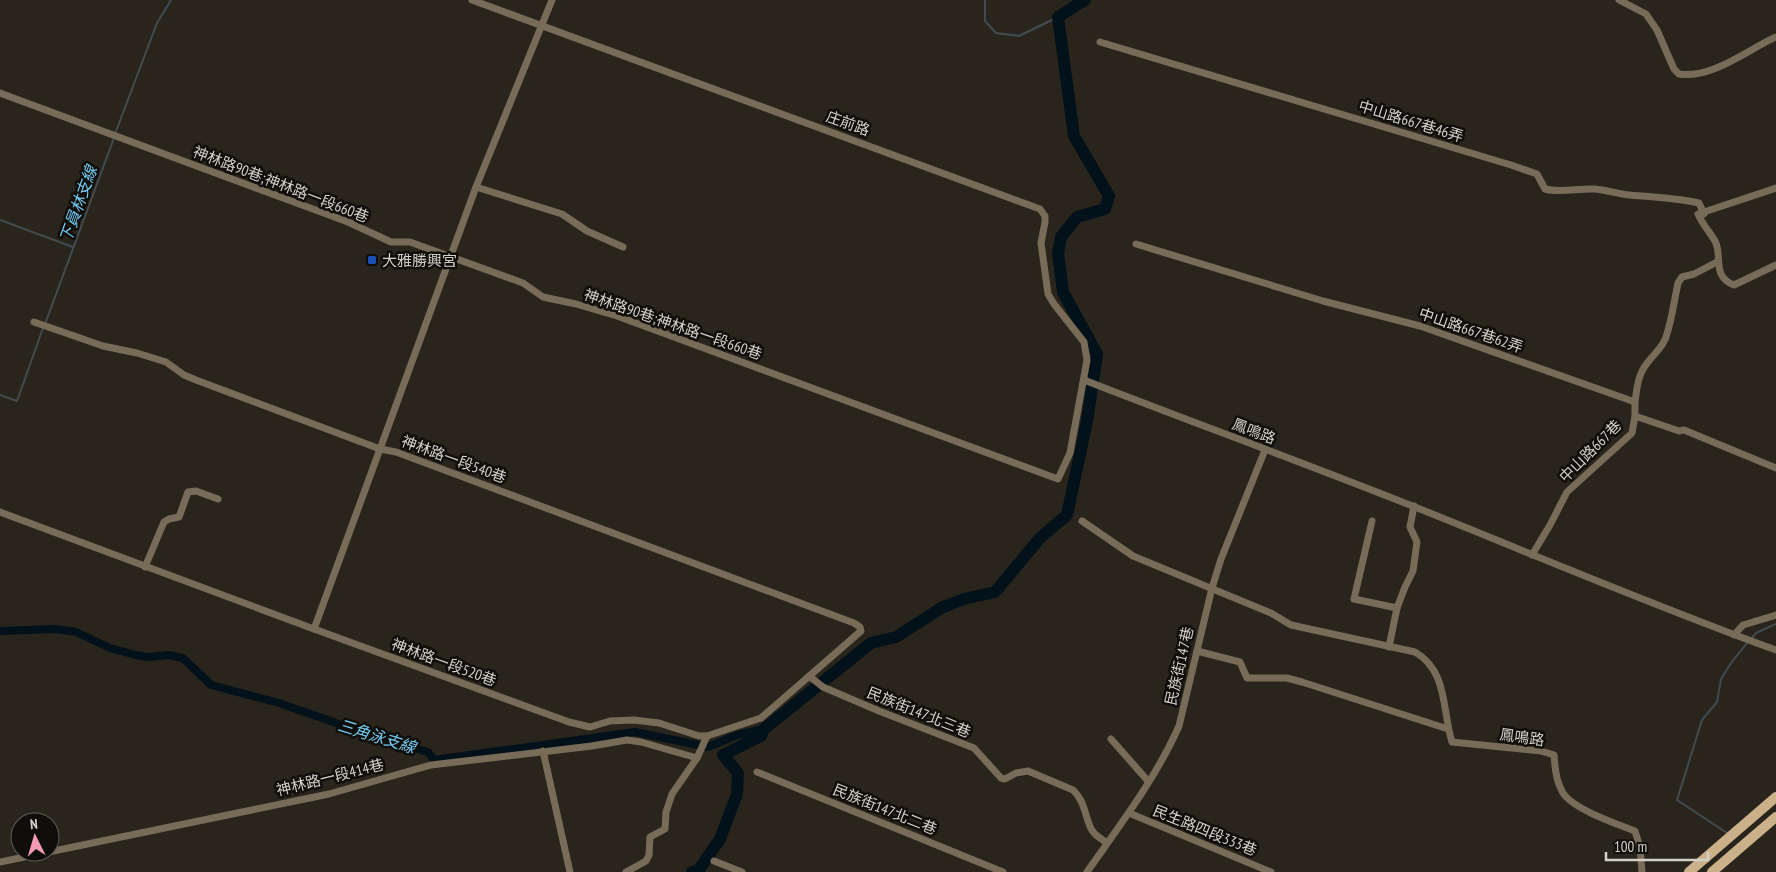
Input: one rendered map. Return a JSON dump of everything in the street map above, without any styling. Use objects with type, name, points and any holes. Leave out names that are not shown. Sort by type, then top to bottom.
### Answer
[{"type":"main road","points":[[1689,872],[1776,797]]},
{"type":"main road","points":[[1712,872],[1776,817]]},
{"type":"street","name":"庄前路","points":[[472,0],[1040,209],[1045,216],[1041,243],[1048,294],[1084,342],[1087,360],[1070,453],[1058,479]]},
{"type":"street","points":[[314,629],[476,187],[543,27],[552,0]]},
{"type":"street","points":[[1619,0],[1646,14],[1657,30],[1678,74],[1685,75],[1705,71],[1730,62],[1776,37]]},
{"type":"street","name":"中山路667巷46弄","points":[[1100,42],[1511,165],[1537,174],[1545,189],[1554,191],[1608,190],[1627,195],[1674,198],[1699,203],[1701,214]]},
{"type":"street","name":"神林路90巷;神林路一段660巷","points":[[0,93],[348,222],[391,242],[410,242],[523,283],[543,297],[617,316],[1058,479]]},
{"type":"street","points":[[476,187],[562,214],[587,231],[623,247]]},
{"type":"street","points":[[1776,188],[1701,214],[1716,242],[1718,249],[1717,262],[1726,282],[1734,285],[1776,265]]},
{"type":"street","name":"中山路667巷62弄","points":[[1136,244],[1323,301],[1420,326],[1635,402]]},
{"type":"street","points":[[1717,262],[1694,274],[1682,277],[1678,283],[1666,338],[1658,352],[1641,372],[1635,402],[1635,416],[1678,431],[1691,432],[1776,468]]},
{"type":"street","name":"神林路一段540巷","points":[[34,322],[103,346],[137,353],[166,362],[184,375],[196,380],[380,449],[405,455],[854,623],[860,627],[861,631],[810,676]]},
{"type":"street","name":"鳳鳴路","points":[[1084,380],[1414,506],[1532,555],[1776,650]]},
{"type":"street","name":"中山路667巷","points":[[1532,555],[1550,526],[1567,492],[1632,433],[1635,416]]},
{"type":"street","name":"民族街147巷","points":[[1087,872],[1128,814],[1170,745],[1179,726],[1212,588],[1221,559],[1265,450]]},
{"type":"street","points":[[145,566],[164,522],[168,519],[179,518],[188,492],[196,491],[218,499]]},
{"type":"street","points":[[1390,647],[1396,608],[1413,572],[1417,542],[1410,527],[1414,506]]},
{"type":"street","name":"神林路一段520巷","points":[[0,512],[569,722],[590,727],[610,721],[634,720],[660,724],[699,736],[707,736]]},
{"type":"street","points":[[1082,521],[1133,556],[1271,612],[1291,625],[1416,652],[1423,656],[1431,665],[1442,689],[1448,729],[1302,682],[1286,678],[1247,678],[1240,662],[1197,651]]},
{"type":"street","points":[[1372,521],[1354,599],[1396,608]]},
{"type":"street","points":[[1734,635],[1743,625],[1776,615]]},
{"type":"street","points":[[626,872],[646,861],[649,855],[650,837],[665,829],[666,812],[672,794],[697,758],[707,736],[761,718],[810,676]]},
{"type":"street","name":"民族街147北三巷","points":[[810,676],[823,687],[974,748],[1001,778],[1005,779],[1024,770],[1073,790],[1078,794],[1085,808],[1094,833],[1108,843]]},
{"type":"street","name":"鳳鳴路","points":[[1448,729],[1452,742],[1541,751],[1554,755],[1557,778],[1564,795],[1576,805],[1635,832],[1640,847],[1642,872]]},
{"type":"street","points":[[1111,739],[1148,781]]},
{"type":"street","name":"神林路一段414巷","points":[[0,862],[329,794],[431,765],[592,746],[627,740],[642,742],[697,758]]},
{"type":"street","points":[[543,751],[570,872]]},
{"type":"street","name":"民族街147北二巷","points":[[757,772],[1003,872]]},
{"type":"street","name":"民生路四段333巷","points":[[1128,814],[1271,872]]},
{"type":"street","points":[[714,861],[742,872]]},
{"type":"waterway","name":"下員林支線","points":[[115,134],[157,23],[171,0]]},
{"type":"waterway","points":[[985,0],[985,21],[996,33],[1019,36],[1058,17]]},
{"type":"waterway","points":[[692,872],[698,871],[720,839],[737,794],[738,773],[723,755],[761,736],[764,729],[871,643],[896,637],[943,607],[964,599],[995,592],[1040,538],[1067,515],[1087,421],[1097,354],[1063,292],[1058,253],[1061,237],[1077,217],[1105,209],[1109,196],[1074,136],[1058,17],[1085,0]]},
{"type":"waterway","name":"下員林支線","points":[[45,324],[114,138]]},
{"type":"waterway","points":[[0,220],[73,247]]},
{"type":"waterway","name":"下員林支線","points":[[0,395],[17,401],[43,328]]},
{"type":"waterway","points":[[1751,639],[1756,633],[1776,624]]},
{"type":"waterway","name":"三角泳支線","points":[[0,631],[55,629],[76,632],[110,648],[136,655],[148,657],[168,655],[183,658],[211,685],[279,703],[385,740],[428,752],[434,760],[635,732],[708,747],[737,735],[764,729]]},
{"type":"waterway","points":[[1727,833],[1677,800],[1702,720],[1717,702],[1721,679],[1747,643]]},
{"type":"place","name":"大雅勝興宮","points":[[372,260]]}]
